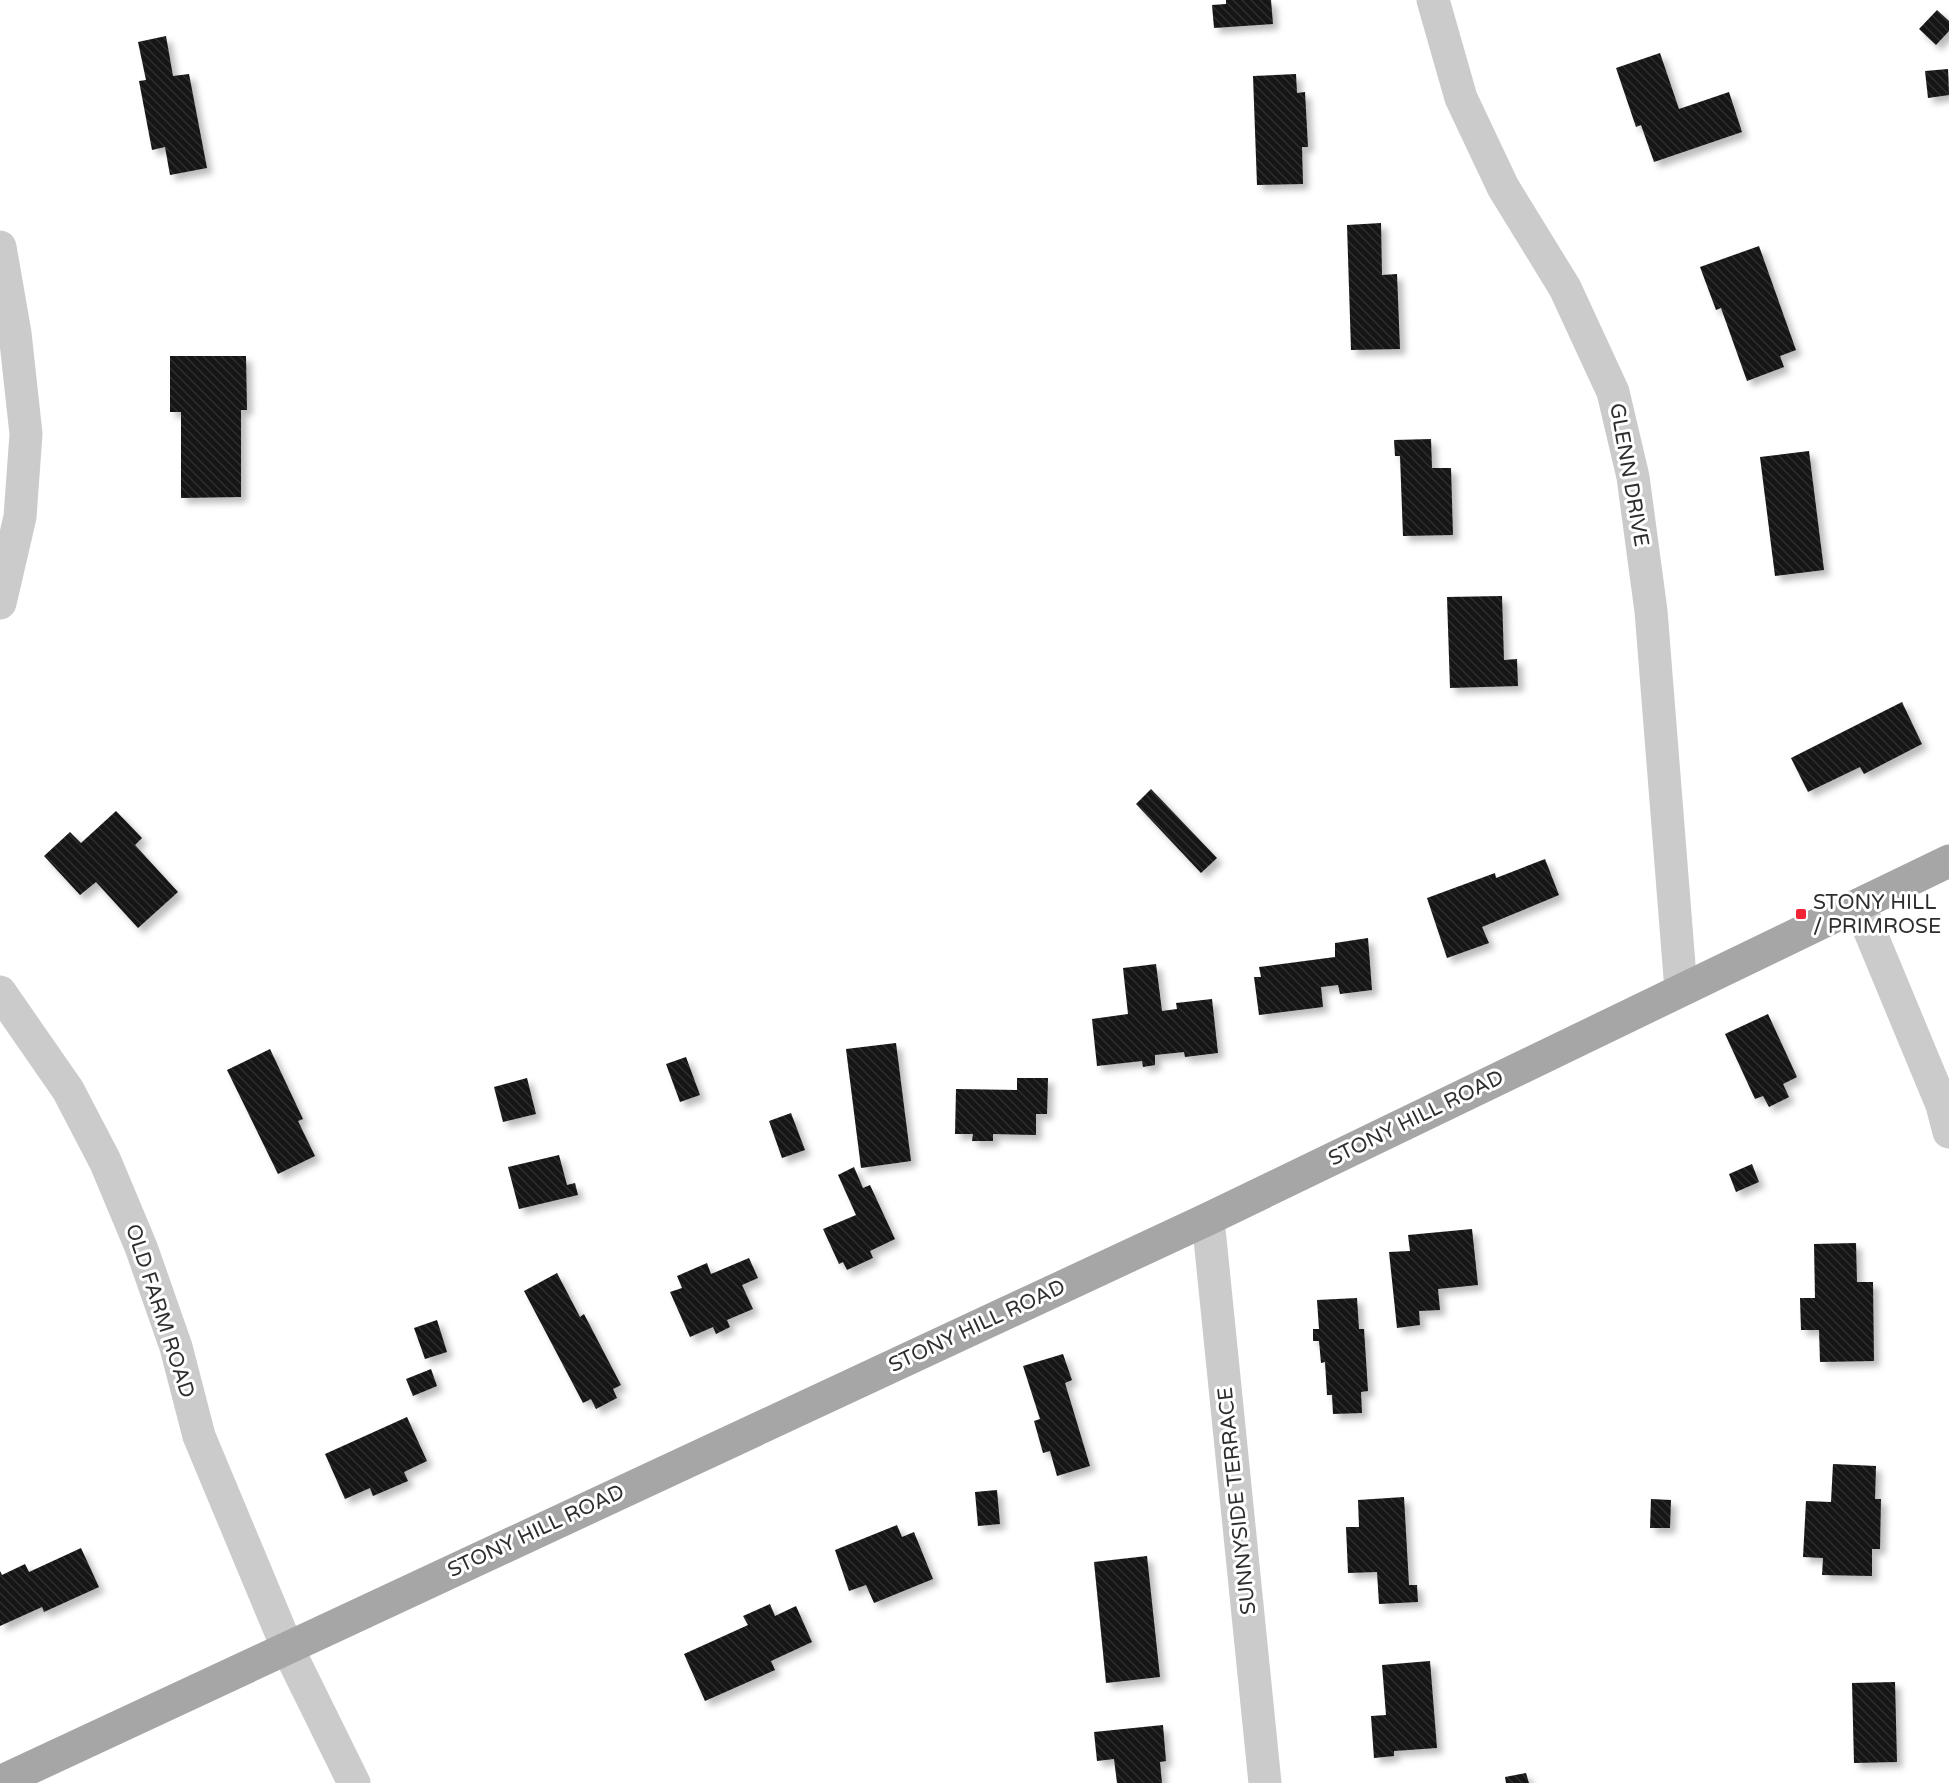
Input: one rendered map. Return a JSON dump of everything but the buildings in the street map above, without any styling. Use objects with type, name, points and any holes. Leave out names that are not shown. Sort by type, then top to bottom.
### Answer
[{"type":"main road","name":"STONY HILL ROAD","points":[[0,1782],[1208,1218],[1949,861]]},
{"type":"street","name":"GLENN DRIVE","points":[[1433,0],[1461,98],[1503,187],[1565,288],[1613,392],[1633,477],[1651,611],[1682,990]]},
{"type":"street","points":[[0,247],[15,333],[26,434],[20,517],[0,603]]},
{"type":"street","points":[[1859,905],[1942,1105],[1949,1132]]},
{"type":"street","name":"OLD FARM ROAD","points":[[0,992],[68,1090],[105,1161],[141,1247],[176,1347],[199,1436],[287,1647],[354,1783]]},
{"type":"street","name":"SUNNYSIDE TERRACE","points":[[1208,1218],[1265,1783]]},
{"type":"place","name":"STONY HILL / PRIMROSE","points":[[1801,914]]}]
